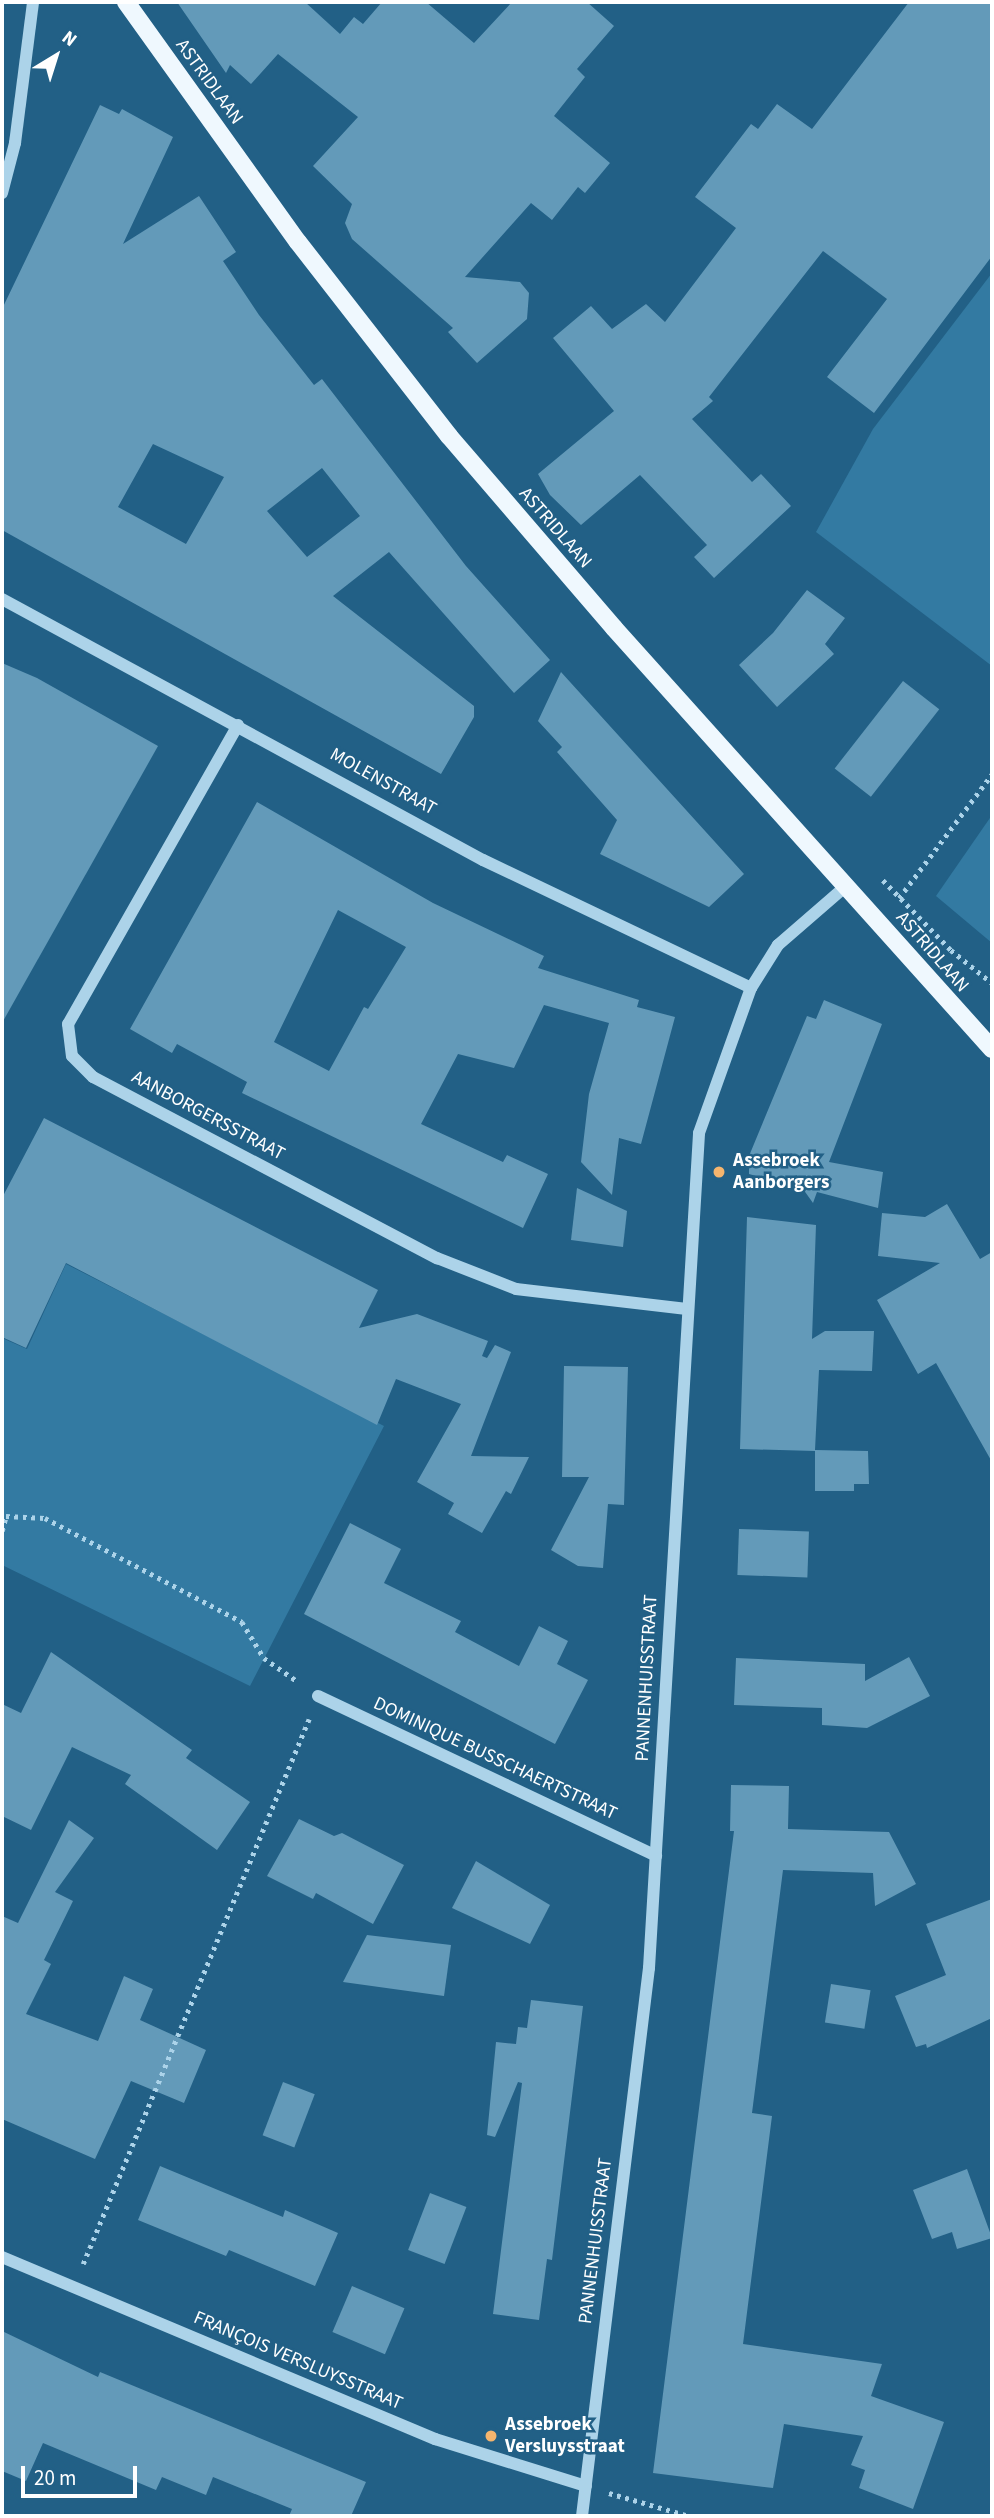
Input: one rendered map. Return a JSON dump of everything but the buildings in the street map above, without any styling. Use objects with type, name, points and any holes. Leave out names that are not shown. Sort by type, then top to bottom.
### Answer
[{"type":"main road","name":"ASTRIDLAAN","points":[[126,2],[298,242],[449,436],[992,1049]]},
{"type":"street","points":[[2,193],[16,143],[33,2]]},
{"type":"street","name":"MOLENSTRAAT","points":[[2,599],[483,860],[751,988]]},
{"type":"street","name":"AANBORGERSSTRAAT","points":[[238,725],[68,1024],[72,1056],[93,1077],[437,1258],[516,1289],[687,1309]]},
{"type":"street","name":"PANNENHUISSTRAAT","points":[[582,2516],[649,1968],[699,1133],[751,988],[778,945],[846,886]]},
{"type":"street","name":"DOMINIQUE BUSSCHAERTSTRAAT","points":[[318,1696],[656,1856]]},
{"type":"street","name":"FRANÇOIS VERSLUYSSTRAAT","points":[[2,2257],[435,2439],[586,2486]]},
{"type":"path","points":[[880,925],[992,774]]},
{"type":"path","points":[[877,874],[951,950],[992,983]]},
{"type":"path","points":[[2,1531],[6,1516],[45,1518],[242,1622],[264,1658],[318,1696],[73,2287]]},
{"type":"path","points":[[586,2486],[689,2516]]},
{"type":"shaded area","points":[[992,273],[992,666],[816,532],[873,429]]},
{"type":"shaded area","points":[[992,815],[992,943],[936,896]]},
{"type":"shaded area","points":[[66,1264],[384,1426],[250,1686],[2,1565],[2,1338],[27,1349]]},
{"type":"place","name":"Assebroek Aanborgers","points":[[719,1172]]},
{"type":"place","name":"Assebroek Versluysstraat","points":[[491,2436]]}]
